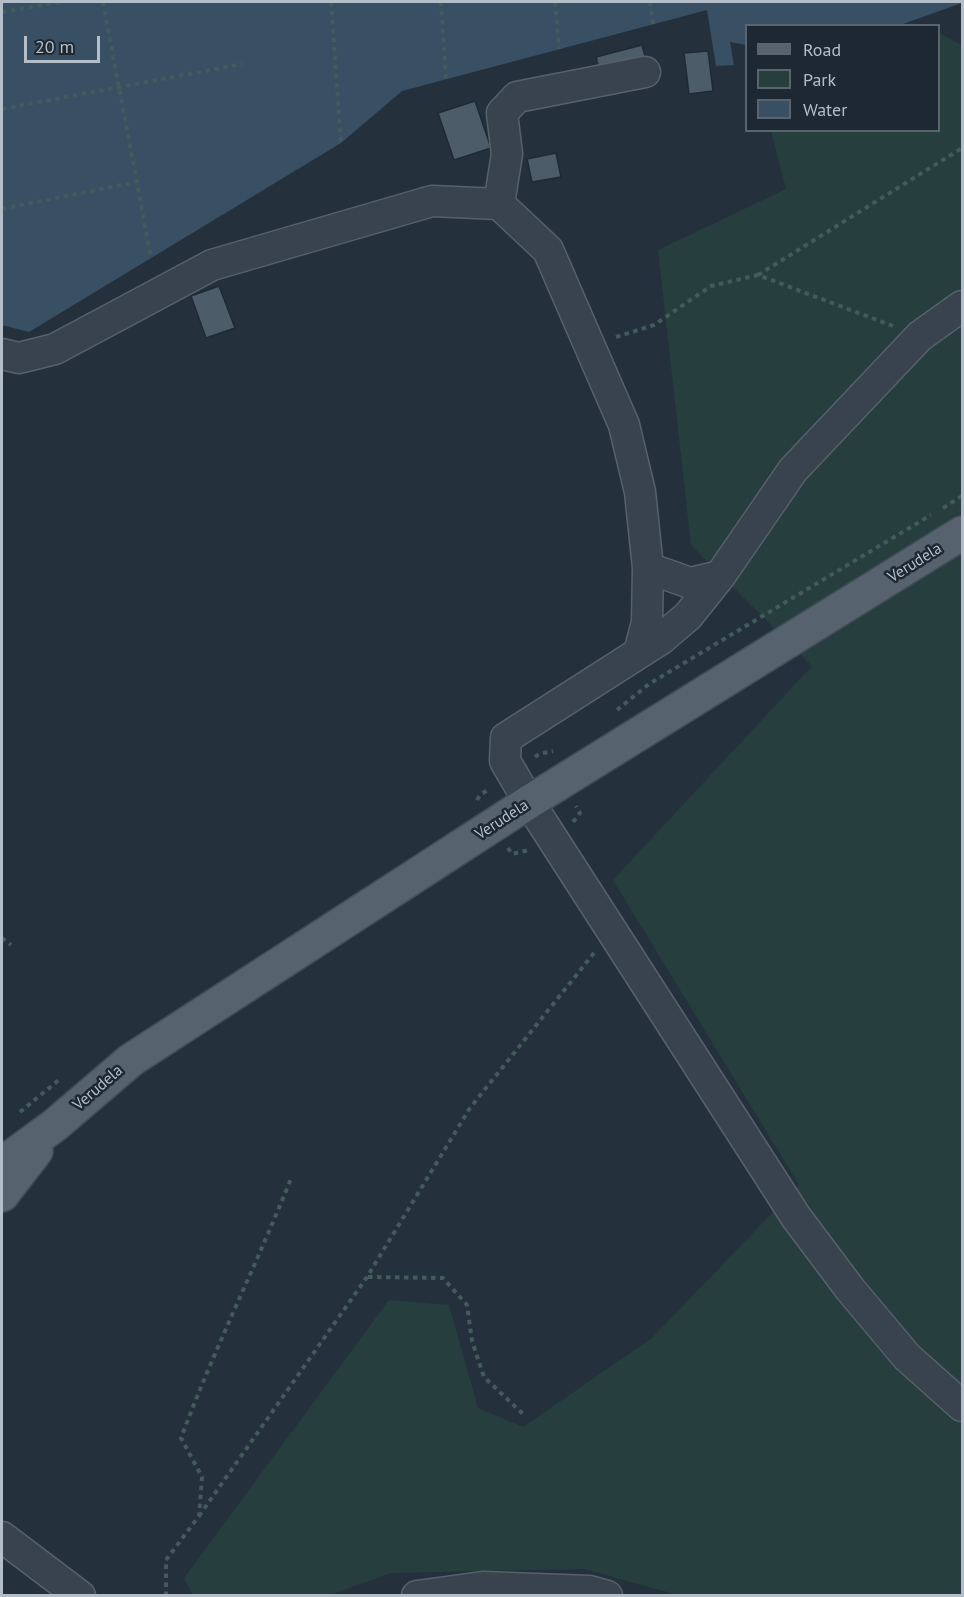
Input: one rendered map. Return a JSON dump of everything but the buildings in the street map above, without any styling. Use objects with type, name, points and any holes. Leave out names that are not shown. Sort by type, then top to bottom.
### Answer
[{"type":"main road","name":"Verudela","points":[[2,1164],[55,1125],[130,1060],[529,802],[963,533]]},
{"type":"main road","name":"Verudela","points":[[2,1195],[55,1125]]},
{"type":"street","points":[[499,204],[507,154],[502,113],[518,97],[645,72]]},
{"type":"street","points":[[2,354],[19,358],[55,349],[212,265],[432,201],[499,204],[548,250],[624,425],[640,492],[648,568],[647,622],[639,653]]},
{"type":"street","points":[[963,306],[920,336],[794,470],[720,576],[688,616],[661,639],[506,738],[505,761],[529,802],[796,1217],[850,1289],[907,1357],[963,1406]]},
{"type":"street","points":[[648,568],[690,583],[720,576]]},
{"type":"street","points":[[2,1537],[80,1596]]},
{"type":"street","points":[[417,1596],[483,1587],[589,1591],[607,1596]]},
{"type":"path","points":[[2,12],[60,2]]},
{"type":"path","points":[[103,2],[151,258]]},
{"type":"path","points":[[331,2],[341,143]]},
{"type":"path","points":[[441,2],[446,79]]},
{"type":"path","points":[[555,2],[559,49]]},
{"type":"path","points":[[650,2],[653,24]]},
{"type":"path","points":[[2,109],[242,64]]},
{"type":"path","points":[[589,345],[654,325],[711,286],[758,275],[963,148]]},
{"type":"path","points":[[2,209],[136,182]]},
{"type":"path","points":[[758,275],[920,336]]},
{"type":"path","points":[[612,714],[649,684],[963,496]]},
{"type":"path","points":[[512,773],[539,754],[560,750]]},
{"type":"path","points":[[2,938],[10,945]]},
{"type":"path","points":[[166,1596],[166,1560],[367,1277],[470,1108],[596,950]]},
{"type":"path","points":[[199,1516],[202,1477],[181,1438],[201,1384],[266,1243],[292,1176]]},
{"type":"path","points":[[367,1277],[443,1278],[467,1305],[472,1341],[484,1377],[524,1415]]},
{"type":"green space","points":[[940,34],[962,45],[962,1595],[678,1595],[584,1569],[391,1573],[327,1596],[193,1595],[184,1578],[389,1300],[449,1305],[478,1408],[523,1427],[652,1338],[799,1185],[613,880],[812,666],[691,545],[658,250],[786,189],[771,132],[940,132]]},
{"type":"water","points":[[2,2],[962,2],[903,24],[745,24],[745,45],[730,42],[734,65],[716,66],[707,10],[402,91],[341,143],[29,332],[2,325]]}]
